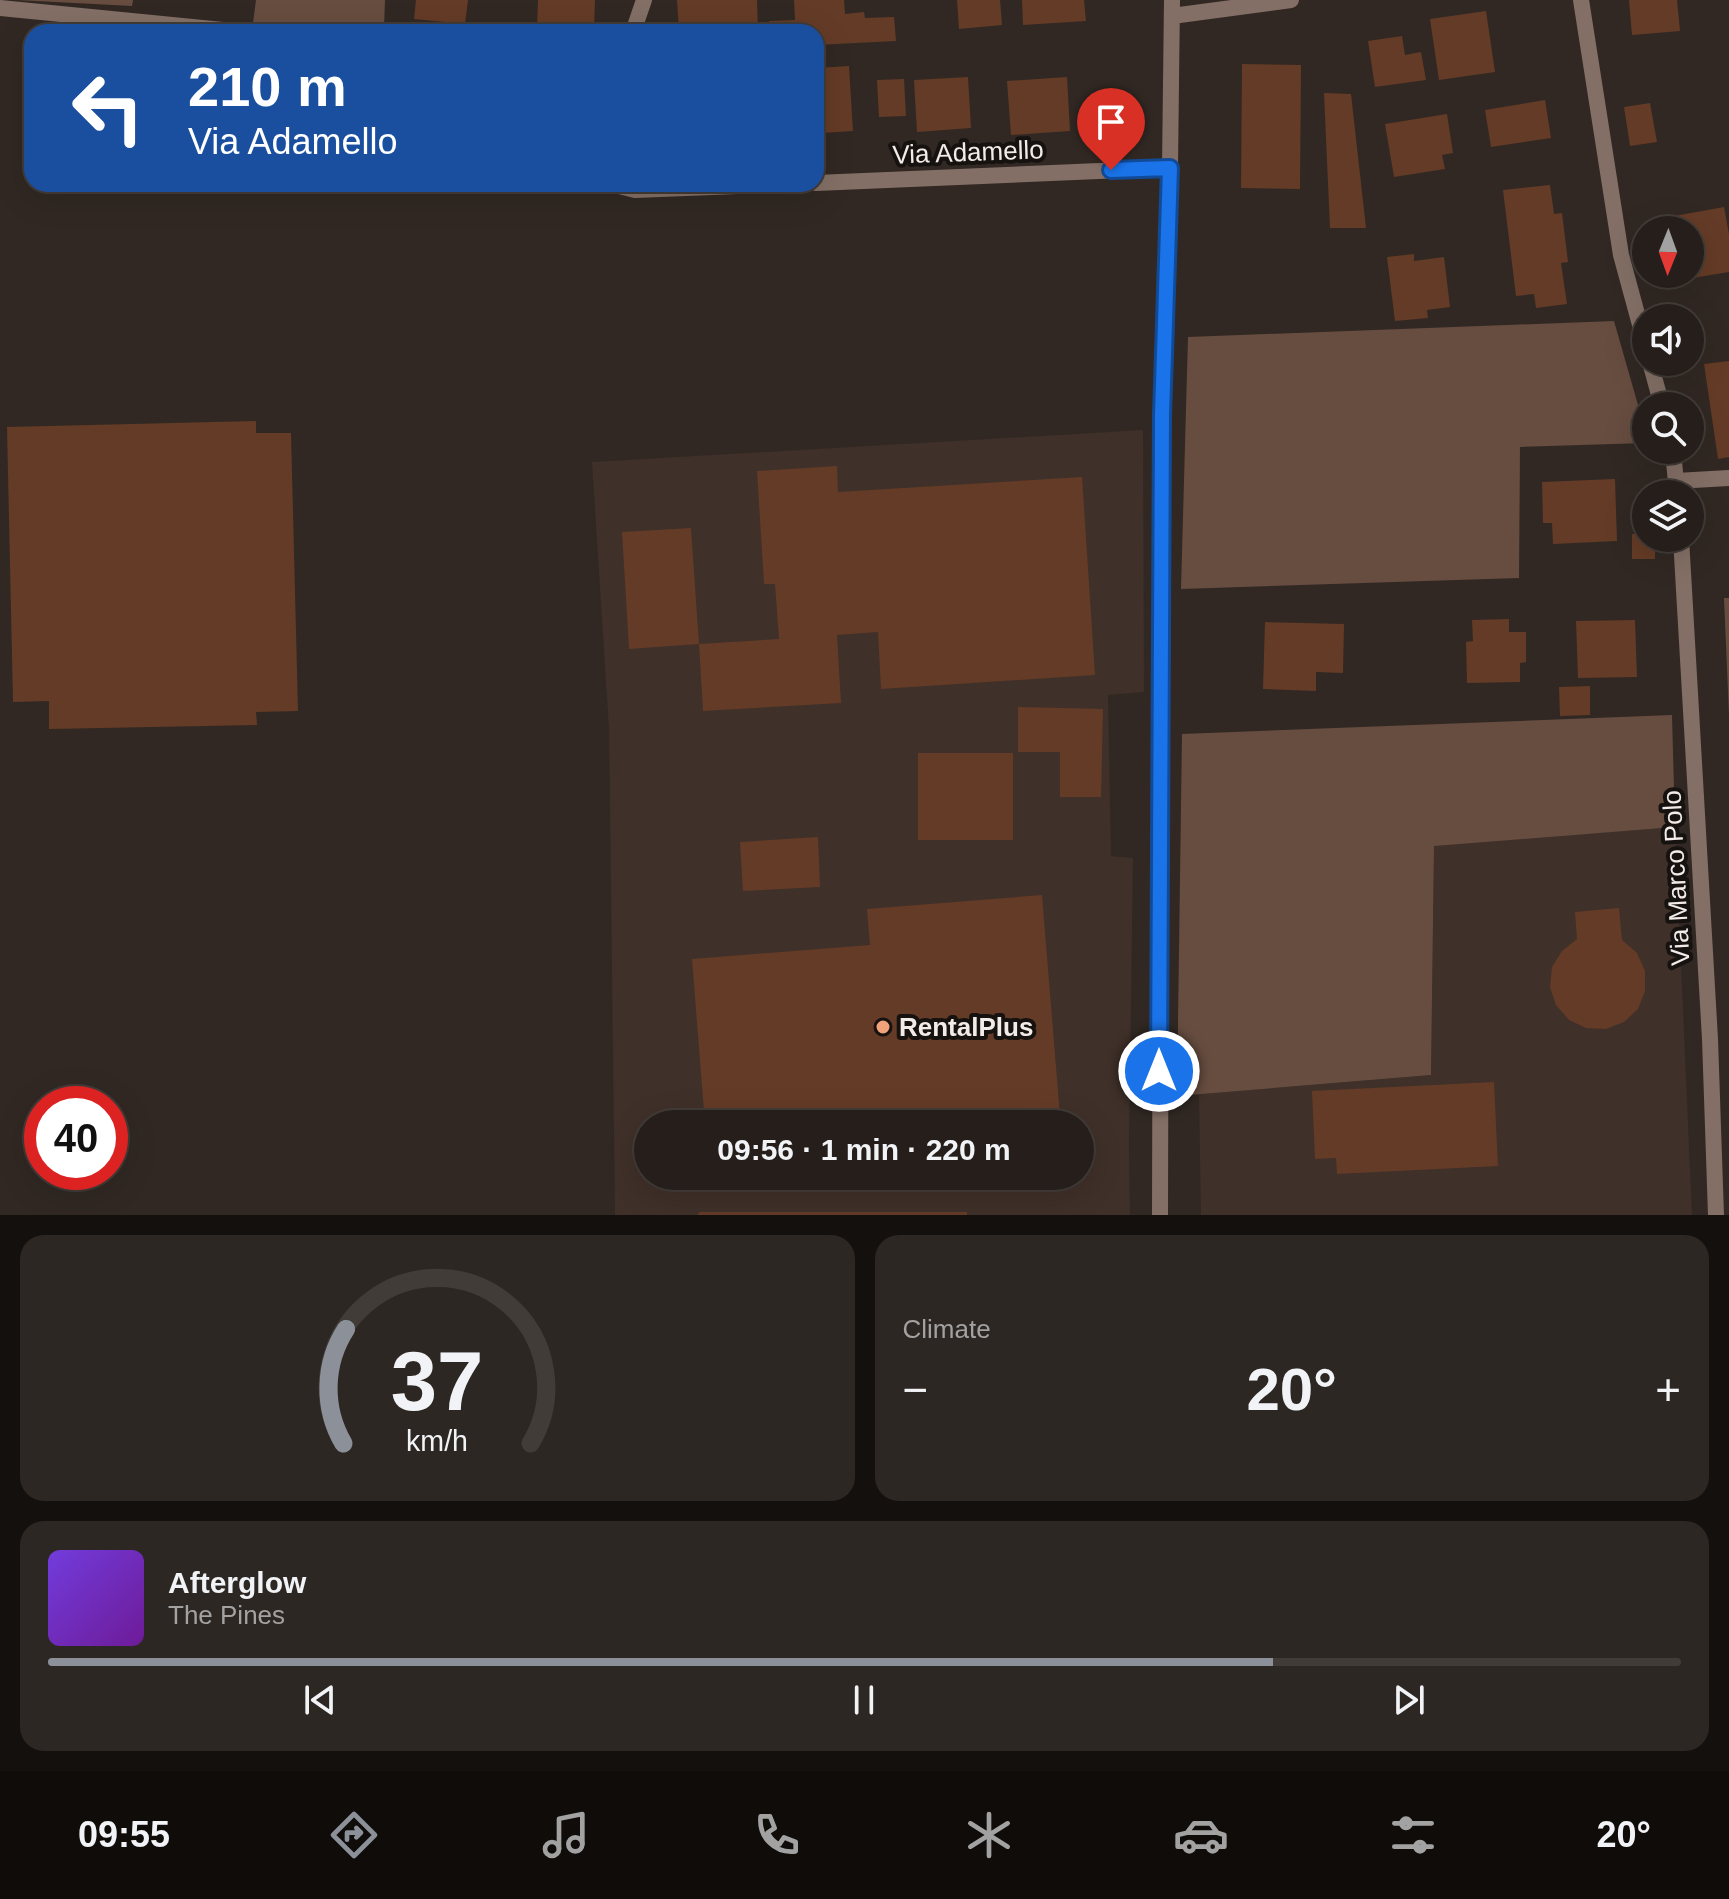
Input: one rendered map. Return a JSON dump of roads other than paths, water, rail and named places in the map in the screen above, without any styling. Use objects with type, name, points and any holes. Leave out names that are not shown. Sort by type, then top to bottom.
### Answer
[{"type":"street","points":[[636,24],[644,0]]},
{"type":"street","points":[[1160,1215],[1162,415],[1172,8],[1291,0]]},
{"type":"street","points":[[1581,0],[1621,255],[1634,304]]},
{"type":"street","points":[[0,8],[162,24]]},
{"type":"street","name":"Via Adamello","points":[[824,183],[1170,168]]},
{"type":"street","points":[[1704,482],[1729,478]]},
{"type":"street","name":"Via Marco Polo","points":[[1682,552],[1710,1039],[1716,1215]]},
{"type":"place","name":"RentalPlus","points":[[883,1027]]}]
